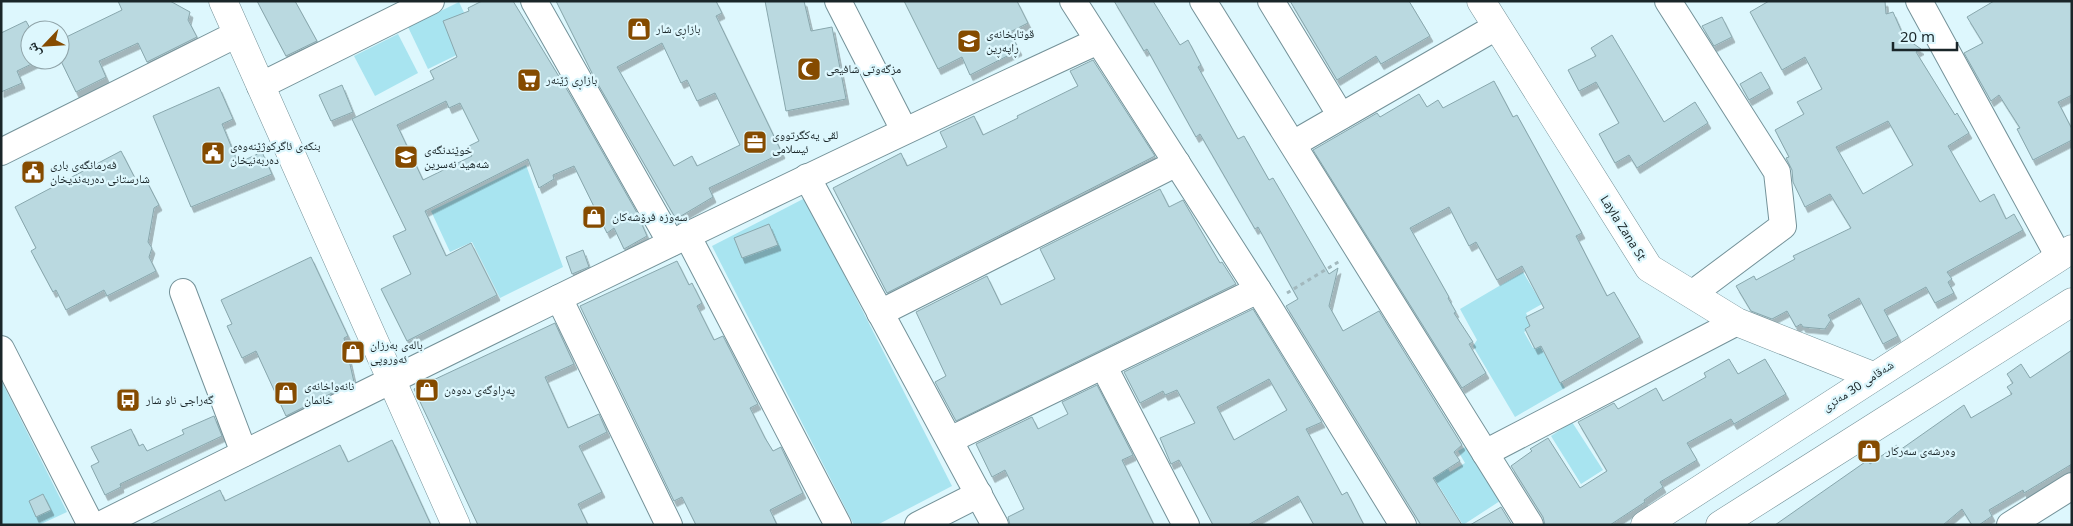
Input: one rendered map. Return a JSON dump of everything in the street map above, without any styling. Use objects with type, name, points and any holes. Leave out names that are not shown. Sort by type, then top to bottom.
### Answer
[{"type":"street","points":[[223,1],[390,380],[450,523]]},
{"type":"street","points":[[260,86],[431,1]]},
{"type":"street","points":[[534,1],[679,239],[838,525]]},
{"type":"street","points":[[838,1],[904,130]]},
{"type":"street","points":[[1073,1],[1263,297],[1403,525]]},
{"type":"street","points":[[1203,1],[1530,525]]},
{"type":"street","points":[[1271,1],[1342,116]]},
{"type":"street","name":"Layla Zana St","points":[[1481,1],[1649,268],[1737,322],[1873,376]]},
{"type":"street","points":[[1668,1],[1777,172],[1783,226],[1692,294]]},
{"type":"street","points":[[1919,1],[2065,253]]},
{"type":"street","points":[[1292,144],[1496,27]]},
{"type":"street","points":[[1,152],[237,34]]},
{"type":"street","points":[[100,525],[390,380],[679,239],[904,130],[1098,41]]},
{"type":"street","points":[[880,312],[1177,163]]},
{"type":"street","points":[[807,177],[995,525]]},
{"type":"street","name":"شەقامی 30 مەتری","points":[[1645,525],[2065,253]]},
{"type":"street","points":[[183,292],[244,453]]},
{"type":"street","points":[[950,440],[1104,366],[1263,297]]},
{"type":"street","points":[[559,298],[669,525]]},
{"type":"street","points":[[1720,525],[2072,302]]},
{"type":"street","points":[[1486,453],[1737,322]]},
{"type":"street","points":[[1,349],[91,525]]},
{"type":"street","points":[[1104,366],[1186,525]]},
{"type":"street","points":[[2010,525],[2072,486]]},
{"type":"street","points":[[918,525],[979,494]]},
{"type":"path","points":[[1263,297],[1359,250]]},
{"type":"shaded area","points":[[459,2],[479,44],[428,69],[408,27]]},
{"type":"shaded area","points":[[398,34],[418,73],[375,96],[354,56]]},
{"type":"shaded area","points":[[526,165],[563,267],[500,298],[472,242],[450,252],[431,211]]},
{"type":"shaded area","points":[[805,198],[952,486],[877,525],[854,525],[712,246]]},
{"type":"shaded area","points":[[1523,272],[1542,304],[1526,313],[1533,327],[1524,332],[1533,348],[1539,345],[1565,388],[1515,417],[1473,346],[1477,340],[1460,309]]},
{"type":"shaded area","points":[[1,380],[67,512],[39,525],[1,525]]},
{"type":"shaded area","points":[[1572,422],[1603,470],[1581,484],[1551,436]]},
{"type":"shaded area","points":[[1469,445],[1503,499],[1463,525],[1429,470],[1443,461],[1450,472],[1465,463],[1458,451]]},
{"type":"building","points":[[118,1],[170,1],[190,12],[188,20],[197,37],[147,62],[138,43],[99,61],[106,77],[76,92],[65,70],[70,70],[70,35],[122,10]]},
{"type":"building","points":[[257,1],[295,1],[317,41],[286,56]]},
{"type":"building","points":[[482,1],[513,1],[569,93],[636,211],[647,236],[624,249],[614,228],[607,233],[574,166],[553,175],[554,179],[539,188],[528,159],[425,211],[446,256],[471,243],[497,295],[407,341],[381,289],[411,274],[393,236],[406,230],[352,119],[434,79],[430,71],[457,57],[443,21],[469,11],[468,8]],"holes":[[[446,101],[449,108],[460,103],[479,141],[467,147],[472,156],[423,180],[397,125]]]},
{"type":"building","points":[[556,1],[716,1],[722,13],[716,16],[782,153],[709,188],[713,197],[676,219],[595,79]],"holes":[[[662,43],[681,83],[687,80],[697,101],[715,93],[740,145],[697,166],[692,156],[674,166],[617,67]]]},
{"type":"building","name":"مزگەوتی شافیعی","points":[[765,1],[804,1],[811,31],[832,27],[846,99],[786,111]]},
{"type":"building","name":"قوتابخانەی ڕاپەڕین","points":[[904,1],[1017,1],[1028,23],[1010,32],[1019,50],[970,75],[962,57],[938,69]]},
{"type":"building","points":[[1114,1],[1153,1],[1180,45],[1188,40],[1201,65],[1198,67],[1238,139],[1244,136],[1269,180],[1273,178],[1329,274],[1338,268],[1329,306],[1343,331],[1379,311],[1462,445],[1454,452],[1460,461],[1433,478],[1462,525],[1421,525],[1286,306],[1298,299],[1258,227],[1255,229],[1200,134],[1196,137],[1147,49],[1144,51]]},
{"type":"building","points":[[1290,1],[1409,1],[1430,36],[1381,64],[1376,56],[1337,80]]},
{"type":"building","points":[[1769,1],[1885,1],[1886,14],[1893,12],[1904,37],[1921,49],[1916,52],[1955,115],[1957,113],[1969,133],[1948,146],[1980,202],[1994,194],[2006,219],[2014,214],[2023,230],[1947,272],[1952,279],[1948,282],[1954,293],[1935,303],[1926,287],[1884,310],[1898,336],[1883,344],[1859,298],[1828,315],[1831,320],[1825,329],[1803,327],[1801,324],[1796,327],[1787,311],[1772,319],[1751,311],[1736,286],[1754,276],[1756,280],[1795,259],[1793,256],[1851,228],[1830,194],[1805,207],[1793,182],[1792,170],[1786,158],[1789,157],[1775,130],[1804,114],[1797,102],[1822,89],[1805,57],[1782,70],[1750,12]],"holes":[[[1888,121],[1913,165],[1863,194],[1836,147]]]},
{"type":"building","points":[[1994,1],[2072,1],[2072,95],[2058,102],[2072,129],[2072,140],[2033,160],[2017,129],[2020,128],[1999,95],[1991,101],[1964,53],[1983,43],[1967,17]]},
{"type":"building","points":[[1722,17],[1732,37],[1714,46],[1702,26]]},
{"type":"building","points":[[20,24],[20,70],[17,71],[22,83],[1,92],[1,33]]},
{"type":"building","points":[[1612,35],[1664,122],[1695,102],[1708,123],[1637,168],[1629,155],[1615,163],[1599,134],[1619,123],[1596,82],[1579,91],[1568,70],[1596,56],[1591,48]]},
{"type":"building","points":[[1093,60],[1155,156],[887,293],[833,188],[901,153],[907,166],[947,147],[940,132],[974,116],[983,135],[1018,118],[1017,116],[1078,86],[1070,71]]},
{"type":"building","points":[[1761,72],[1770,88],[1749,100],[1740,84]]},
{"type":"building","points":[[1494,81],[1513,117],[1517,115],[1582,233],[1576,236],[1607,296],[1614,292],[1640,337],[1560,383],[1541,346],[1535,349],[1525,329],[1530,326],[1526,317],[1544,308],[1522,266],[1497,280],[1476,242],[1469,246],[1449,207],[1410,228],[1449,297],[1456,312],[1454,313],[1473,342],[1469,344],[1486,373],[1462,388],[1313,150],[1377,113],[1380,117],[1419,94],[1427,107],[1438,100],[1443,108]]},
{"type":"building","points":[[342,85],[353,112],[331,121],[319,95]]},
{"type":"building","points":[[219,87],[233,119],[222,124],[238,163],[262,152],[272,174],[191,207],[153,116]]},
{"type":"building","points":[[121,151],[138,184],[146,180],[159,205],[154,208],[148,242],[152,248],[149,257],[156,271],[107,296],[104,290],[66,310],[56,290],[53,292],[31,251],[36,248],[15,207]]},
{"type":"building","points":[[1160,189],[1169,207],[1183,200],[1220,263],[1222,262],[1236,284],[956,421],[935,382],[946,376],[916,312],[987,276],[1001,305],[1055,279],[1040,249]]},
{"type":"building","points":[[769,224],[778,245],[742,258],[734,238]]},
{"type":"building","points":[[583,250],[589,267],[572,274],[566,257]]},
{"type":"building","points":[[311,257],[348,336],[344,338],[354,382],[286,416],[256,351],[242,358],[227,326],[232,324],[221,300]]},
{"type":"building","points":[[677,261],[689,285],[692,283],[702,303],[697,306],[714,340],[723,336],[758,404],[750,408],[765,438],[773,451],[781,447],[803,493],[770,510],[777,525],[696,525],[682,497],[674,501],[580,306]]},
{"type":"building","points":[[1253,309],[1322,422],[1306,429],[1342,495],[1347,492],[1364,525],[1314,525],[1298,496],[1248,525],[1213,525],[1179,460],[1171,464],[1160,438],[1195,423],[1177,390],[1165,395],[1163,391],[1140,403],[1124,372]],"holes":[[[1269,379],[1287,410],[1234,440],[1217,407]]]},
{"type":"building","points":[[555,323],[574,364],[545,377],[568,428],[599,414],[607,432],[579,446],[602,492],[578,504],[588,525],[478,525],[414,389]]},
{"type":"building","points":[[2072,350],[2072,464],[2024,493],[2023,490],[1989,510],[1992,516],[1979,525],[1972,525],[1962,509],[1943,525],[1775,525],[1868,460],[1870,464],[1897,445],[1900,450],[1964,405],[1971,418],[2012,394],[2007,387],[2013,383],[2007,374],[2021,364],[2030,378]]},
{"type":"building","points":[[1729,359],[1738,374],[1765,359],[1786,394],[1734,424],[1731,419],[1687,443],[1697,460],[1660,482],[1663,487],[1644,500],[1645,502],[1610,525],[1545,525],[1543,517],[1511,466],[1532,451],[1530,449],[1548,438],[1580,488],[1607,471],[1578,422],[1614,403],[1618,409],[1656,388],[1663,401],[1706,377],[1704,373]]},
{"type":"building","points":[[1097,385],[1133,455],[1122,460],[1154,525],[1010,525],[1008,517],[1024,509],[1005,470],[992,477],[976,444],[1032,417],[1038,429],[1068,414],[1062,402]]},
{"type":"building","points":[[214,416],[222,436],[120,484],[121,487],[105,495],[91,466],[99,462],[91,447],[131,429],[139,446],[143,444],[147,451],[184,434],[182,430]]},
{"type":"building","points":[[392,440],[431,525],[149,525],[220,490],[225,501],[340,445],[348,462]]},
{"type":"building","points":[[43,494],[51,510],[36,517],[29,501]]},
{"type":"building","points":[[1501,507],[1512,525],[1470,525]]},
{"type":"place","name":"بازاڕی شار","points":[[639,29]]},
{"type":"place","name":"قوتابخانەی ڕاپەڕین","points":[[969,41]]},
{"type":"place","name":"مزگەوتی شافیعی","points":[[809,69]]},
{"type":"place","name":"بازاڕی ژێنەر","points":[[529,80]]},
{"type":"place","name":"لقی یەکگرتووی ئیسلامی","points":[[755,142]]},
{"type":"place","name":"بنکەی ئاگرکوژێنەوەی دەربەنیخان","points":[[213,153]]},
{"type":"place","name":"خوێندنگەی شەهید نەسرین","points":[[406,157]]},
{"type":"place","name":"فەرمانگەی باری شارستانی دەربەندیخان","points":[[33,172]]},
{"type":"place","name":"سەوزە فرۆشەکان","points":[[594,217]]},
{"type":"place","name":"بالەی بەرزان ئەوروپی","points":[[353,352]]},
{"type":"place","name":"پەڕاوگەی دەوەن","points":[[427,390]]},
{"type":"place","name":"نانەواخانەی خانمان","points":[[286,393]]},
{"type":"place","name":"گەراجی ناو شار","points":[[128,400]]},
{"type":"place","name":"وەرشەی سەرکار","points":[[1869,451]]}]
